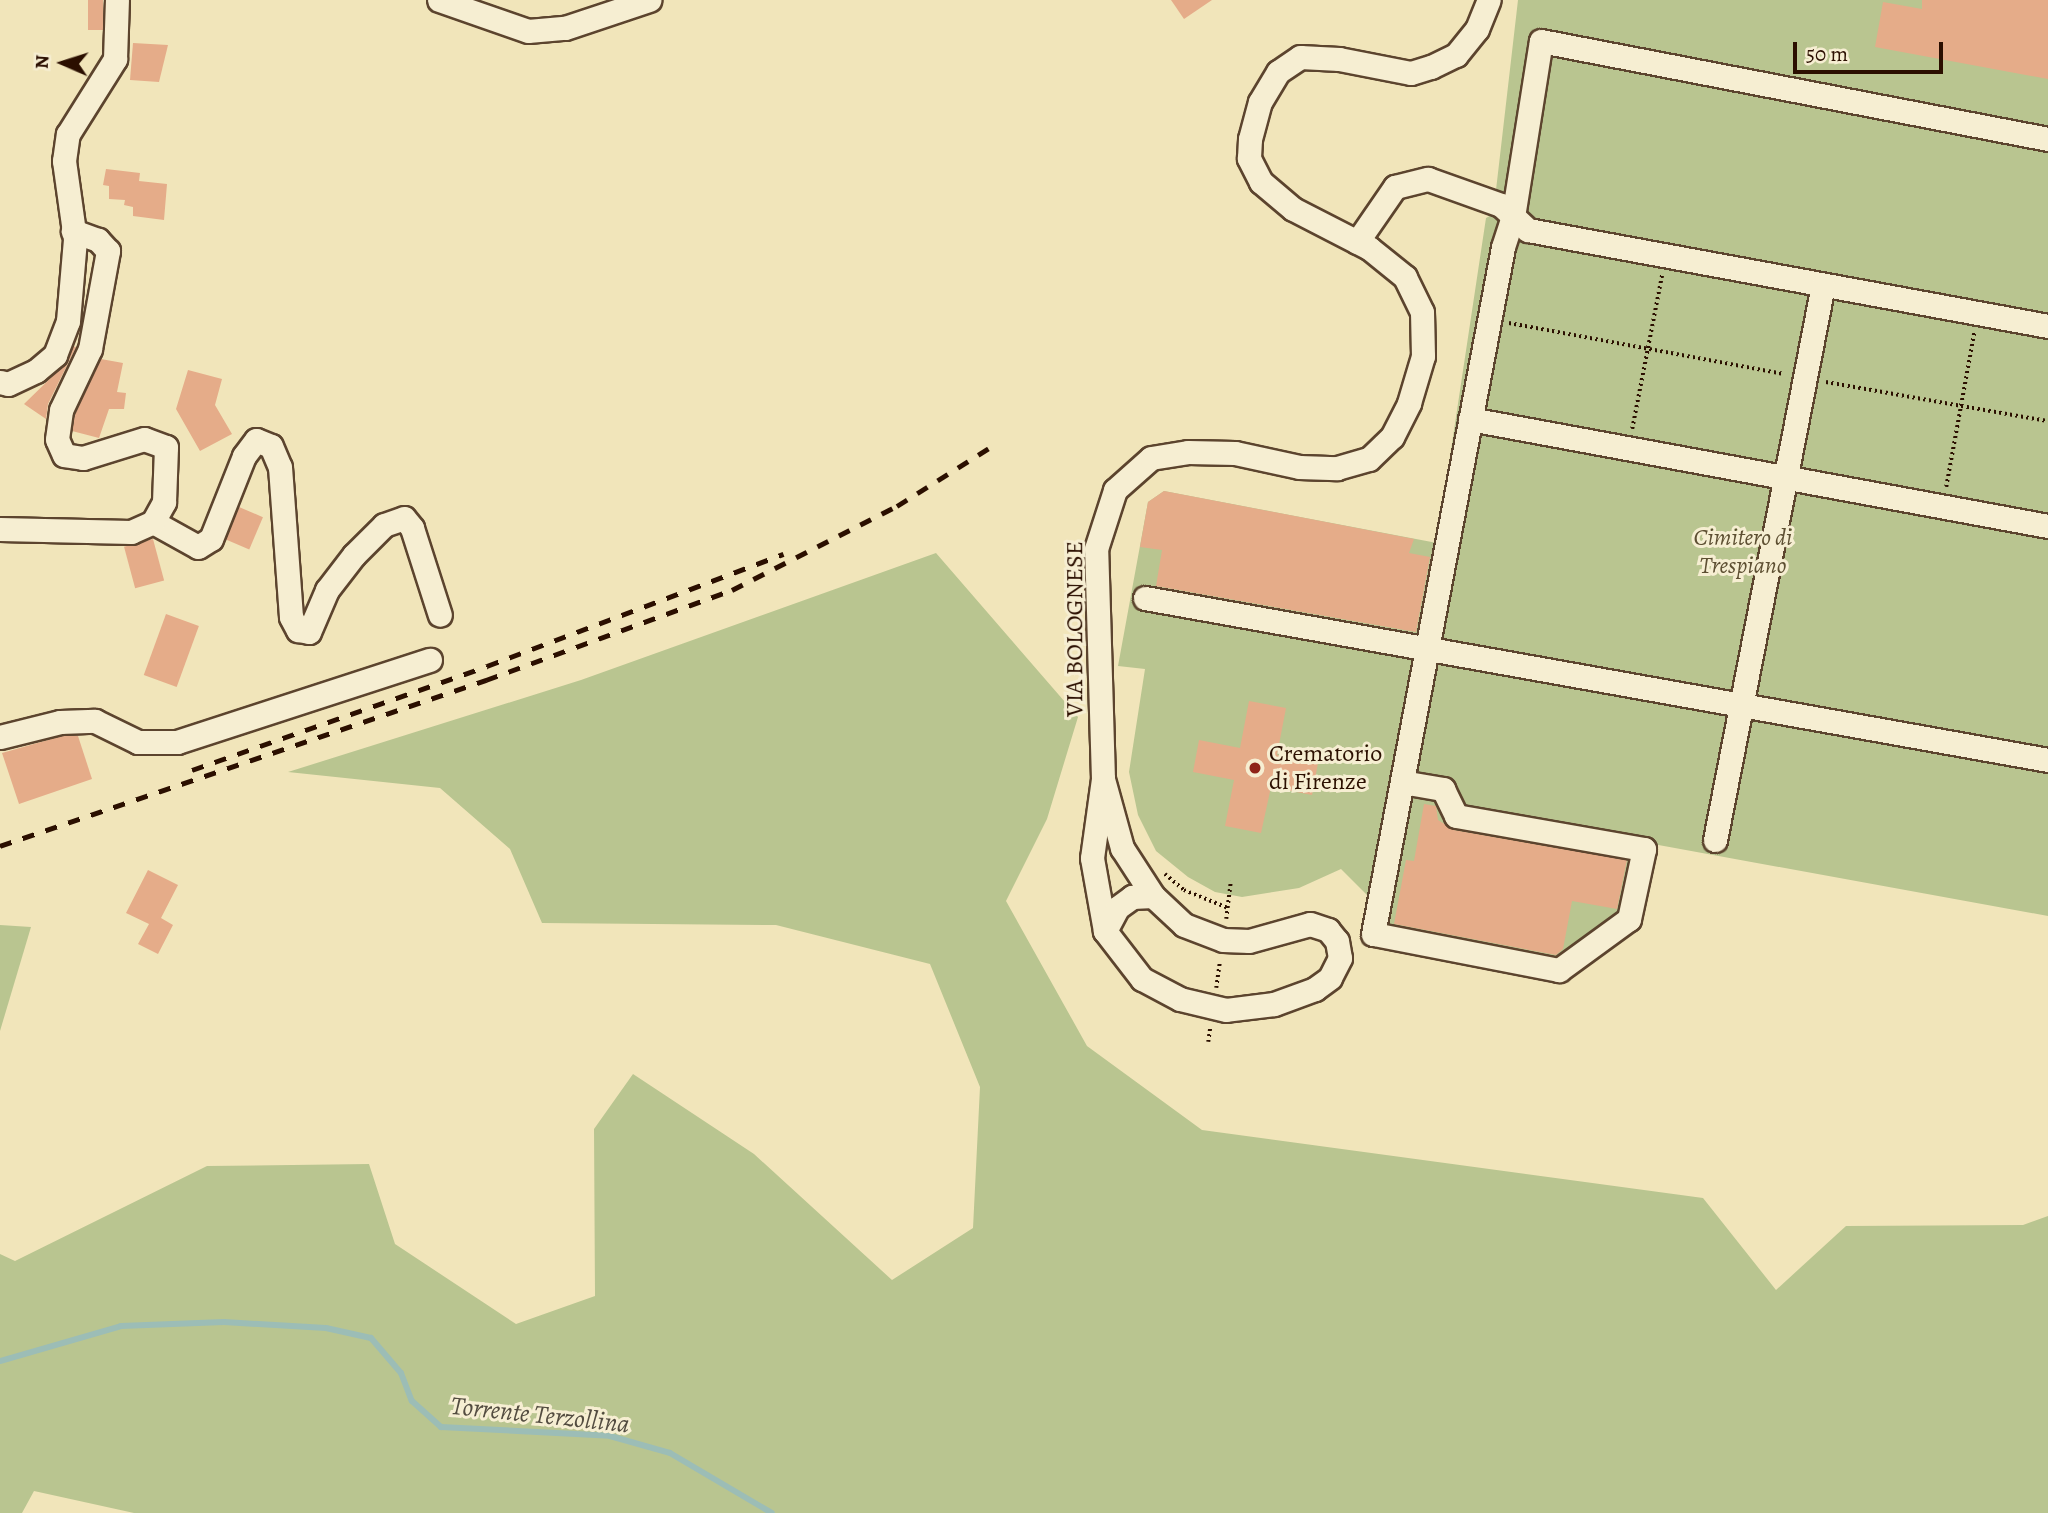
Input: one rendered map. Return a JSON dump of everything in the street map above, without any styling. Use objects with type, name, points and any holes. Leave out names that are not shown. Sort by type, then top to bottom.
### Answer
[{"type":"street","points":[[0,382],[8,384],[36,372],[55,355],[68,321],[73,232],[64,162],[68,134],[115,59],[117,0]]},
{"type":"street","points":[[439,0],[528,31],[565,27],[649,0]]},
{"type":"street","name":"VIA BOLOGNESE","points":[[1103,779],[1096,549],[1115,490],[1152,458],[1188,452],[1235,453],[1299,467],[1337,468],[1369,459],[1392,437],[1409,403],[1423,356],[1422,312],[1405,277],[1357,242],[1293,209],[1261,182],[1249,158],[1260,102],[1278,72],[1300,57],[1339,59],[1411,73],[1431,67],[1456,55],[1478,29],[1489,0]]},
{"type":"street","points":[[1402,782],[1443,789],[1456,816],[1644,849],[1629,919],[1559,970],[1373,934],[1489,320],[1513,216],[1541,41],[2048,139]]},
{"type":"street","points":[[1357,242],[1395,187],[1428,180],[1491,200],[1528,230],[2048,326]]},
{"type":"street","points":[[0,529],[131,533],[152,522],[164,502],[166,447],[144,439],[83,458],[64,455],[57,439],[61,410],[90,349],[108,251],[99,240],[73,232]]},
{"type":"street","points":[[1715,840],[1823,285]]},
{"type":"street","points":[[1470,419],[2048,526]]},
{"type":"street","points":[[152,522],[198,547],[211,539],[244,456],[256,440],[271,446],[280,467],[290,617],[298,630],[309,632],[327,590],[354,555],[384,525],[404,518],[412,528],[440,615]]},
{"type":"street","points":[[1145,598],[2048,759]]},
{"type":"street","points":[[0,737],[60,722],[95,721],[138,742],[177,742],[430,660]]},
{"type":"street","points":[[1103,779],[1122,848],[1153,896],[1184,925],[1223,940],[1249,941],[1310,924],[1328,930],[1337,941],[1340,958],[1330,978],[1315,989],[1274,1004],[1226,1010],[1180,999],[1142,979],[1105,931],[1092,859],[1103,779]]},
{"type":"street","points":[[1105,931],[1117,908],[1132,897],[1153,896]]},
{"type":"path","points":[[1628,448],[1665,256]]},
{"type":"path","points":[[1942,506],[1978,313]]},
{"type":"path","points":[[1489,320],[2048,421]]},
{"type":"path","points":[[1159,869],[1184,890],[1228,908]]},
{"type":"green space","name":"Cimitero di Trespiano","points":[[1518,0],[2048,0],[2048,916],[1653,844],[1639,925],[1562,980],[1367,939],[1371,899],[1341,869],[1299,888],[1242,897],[1215,892],[1188,877],[1156,851],[1138,815],[1129,772],[1145,669],[1118,666],[1148,502],[1164,491],[1437,543],[1486,218],[1499,211],[1502,199],[1496,190]]},
{"type":"green space","points":[[936,553],[1078,717],[1047,819],[1006,901],[1087,1046],[1202,1130],[1703,1198],[1776,1290],[1846,1226],[2023,1225],[2048,1216],[2048,1513],[134,1513],[34,1491],[22,1513],[0,1513],[0,1254],[15,1261],[207,1166],[369,1164],[395,1244],[516,1324],[595,1296],[594,1129],[633,1074],[754,1154],[892,1280],[973,1228],[980,1087],[930,964],[776,925],[542,923],[510,849],[440,788],[288,772],[581,680]]},
{"type":"green space","points":[[0,925],[31,927],[0,1031]]},
{"type":"building","points":[[88,0],[103,0],[103,30],[88,30]]},
{"type":"building","points":[[1171,0],[1212,0],[1184,19]]},
{"type":"building","points":[[1922,0],[2048,0],[2048,79],[1875,47],[1883,2],[1922,9]]},
{"type":"building","points":[[133,43],[168,45],[159,82],[130,80]]},
{"type":"building","points":[[106,169],[140,173],[139,181],[167,184],[164,220],[133,216],[133,207],[124,205],[125,200],[109,199],[109,186],[103,185]]},
{"type":"building","points":[[73,346],[76,347],[48,404],[46,419],[24,404],[64,365]]},
{"type":"building","points":[[101,359],[123,363],[117,392],[126,393],[124,409],[109,409],[99,438],[72,431],[75,414]]},
{"type":"building","points":[[188,370],[222,379],[215,405],[232,434],[200,451],[176,409]]},
{"type":"building","points":[[1164,491],[1414,539],[1409,553],[1430,557],[1416,632],[1156,586],[1162,550],[1140,547],[1148,502]]},
{"type":"building","points":[[239,507],[263,517],[249,549],[225,539]]},
{"type":"building","points":[[153,539],[164,581],[135,588],[124,547]]},
{"type":"building","points":[[166,614],[199,626],[177,687],[144,675]]},
{"type":"building","name":"Crematorio di Firenze","points":[[1249,701],[1286,708],[1277,755],[1318,763],[1312,795],[1271,787],[1261,833],[1225,826],[1234,780],[1193,772],[1199,740],[1240,748]]},
{"type":"building","points":[[62,736],[78,736],[92,779],[19,804],[2,753]]},
{"type":"building","points":[[1424,804],[1436,806],[1438,820],[1454,830],[1627,860],[1617,909],[1572,901],[1563,949],[1556,955],[1394,924],[1406,860],[1414,861]]},
{"type":"building","points":[[148,870],[178,885],[161,918],[173,925],[158,954],[138,944],[149,924],[126,913]]},
{"type":"waterway","name":"Torrente Terzollina","points":[[0,1361],[121,1326],[224,1322],[326,1328],[371,1338],[401,1373],[412,1401],[441,1427],[610,1436],[670,1453],[772,1513]]},
{"type":"railway","points":[[0,846],[486,680],[732,590],[897,506],[997,443]]},
{"type":"railway","points":[[192,770],[487,666],[784,554]]},
{"type":"place","name":"Crematorio di Firenze","points":[[1255,768]]}]
